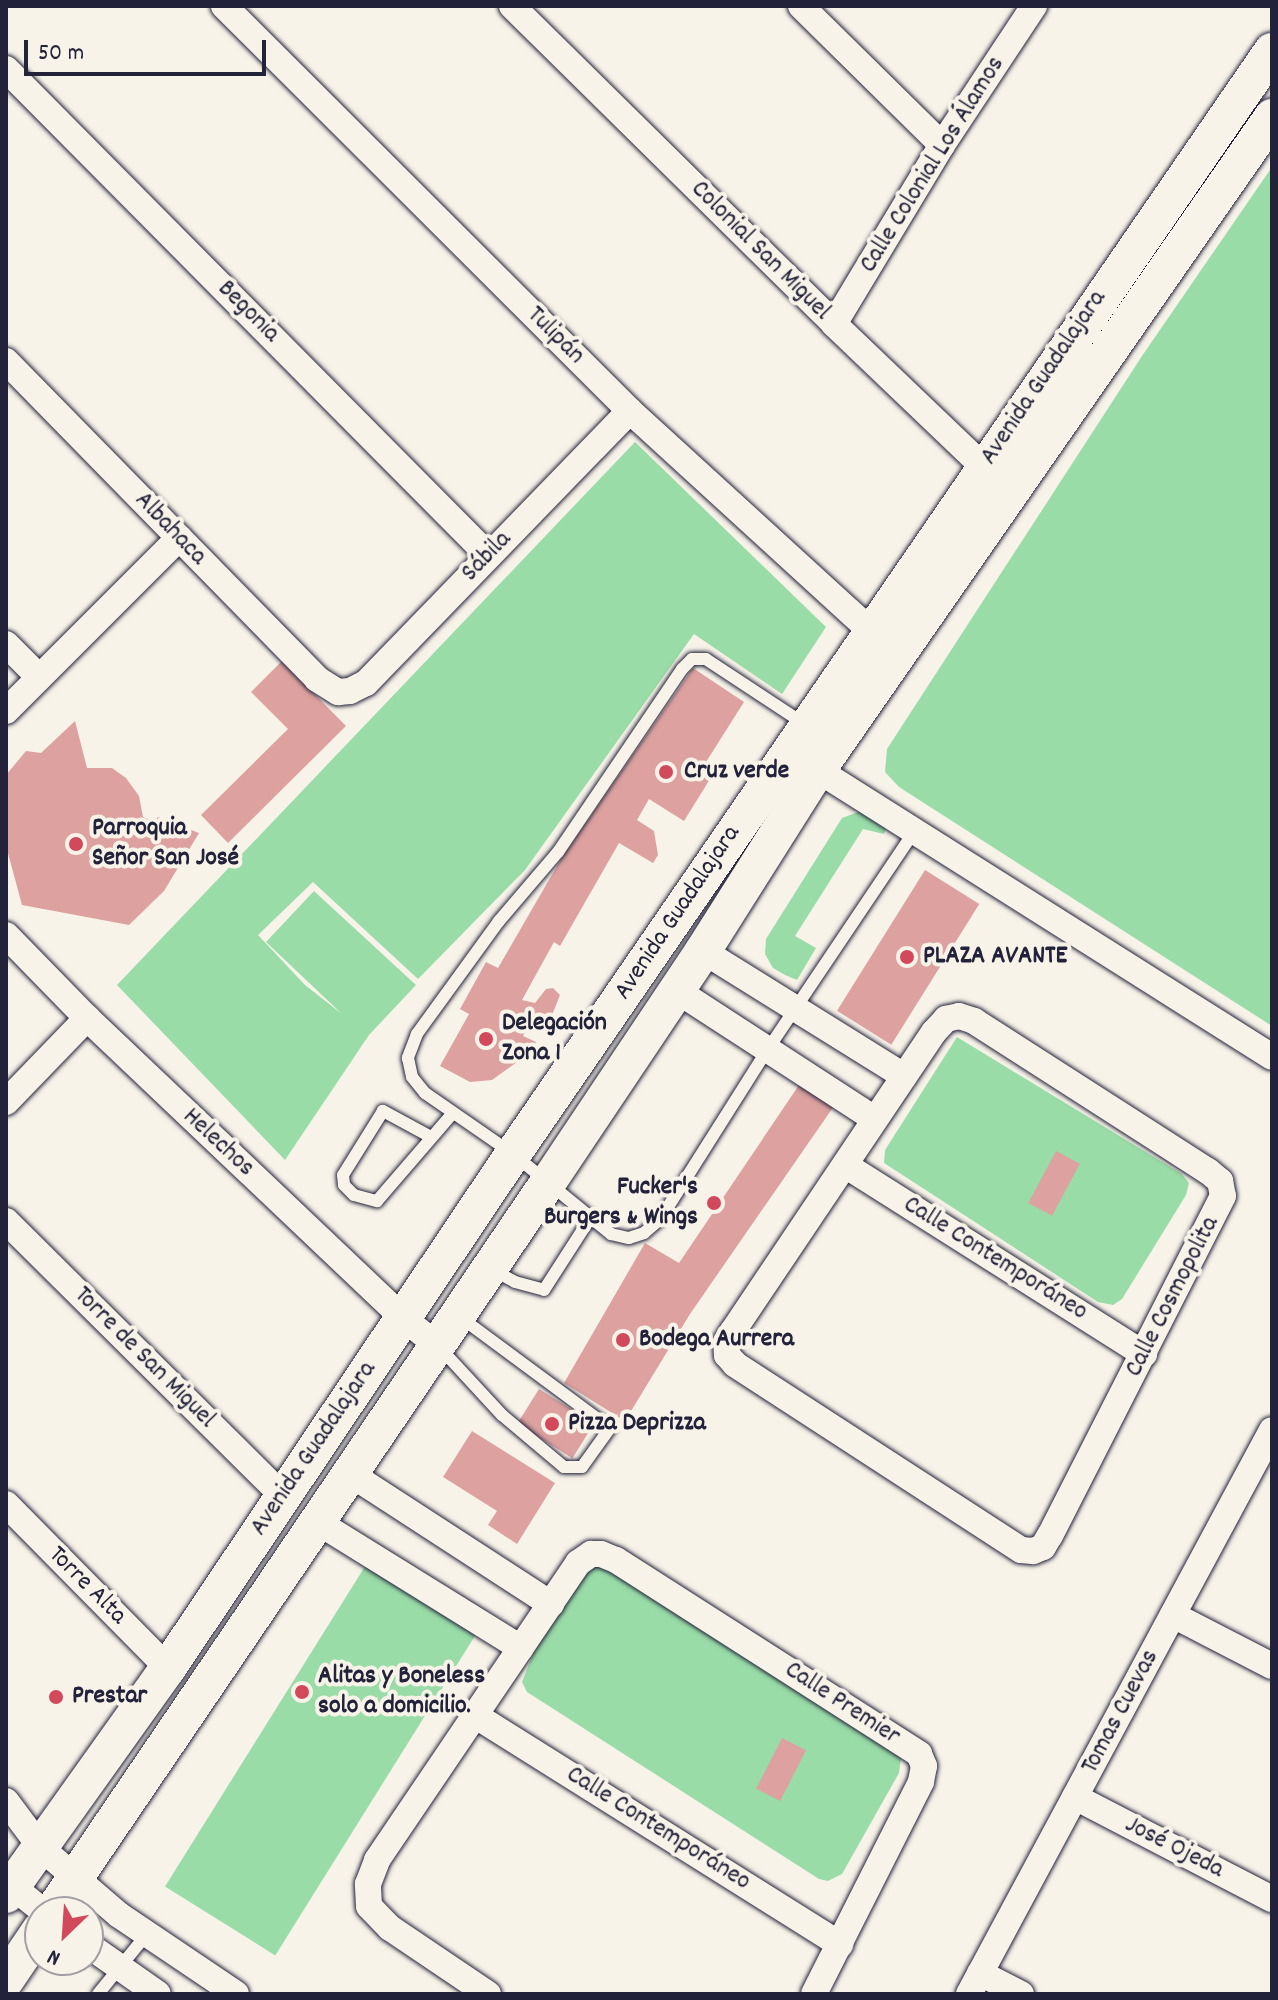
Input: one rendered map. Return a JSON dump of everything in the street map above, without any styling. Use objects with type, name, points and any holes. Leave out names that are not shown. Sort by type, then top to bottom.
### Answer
[{"type":"main road","name":"Avenida Guadalajara","points":[[884,643],[983,467],[1272,51]]},
{"type":"main road","name":"Avenida Guadalajara","points":[[9,1891],[168,1668],[282,1495],[623,996],[884,643],[1010,491],[1272,117]]},
{"type":"main road","name":"Avenida Guadalajara","points":[[63,1896],[703,951],[804,748]]},
{"type":"main road","points":[[623,996],[667,1003]]},
{"type":"main road","points":[[6,1980],[24,1954]]},
{"type":"street","name":"Tulipán","points":[[224,6],[630,411],[884,643]]},
{"type":"street","name":"Colonial San Miguel","points":[[512,6],[834,324],[1010,491]]},
{"type":"street","points":[[801,6],[942,145]]},
{"type":"street","name":"Calle Colonial Los Álamos","points":[[834,324],[942,145],[1034,6]]},
{"type":"street","name":"Begonia","points":[[6,69],[488,555]]},
{"type":"street","name":"Albahaca","points":[[6,361],[317,679],[338,692]]},
{"type":"street","name":"Sábila","points":[[338,692],[350,691],[366,683],[630,411]]},
{"type":"street","points":[[6,711],[179,538]]},
{"type":"street","points":[[6,644],[39,677]]},
{"type":"street","points":[[804,748],[914,832],[1272,1057]]},
{"type":"street","name":"Helechos","points":[[6,935],[87,1018],[403,1318],[437,1345]]},
{"type":"street","points":[[703,951],[904,1076]]},
{"type":"street","points":[[667,1003],[768,1049],[875,1119]]},
{"type":"street","name":"Calle Cosmopolita","points":[[959,1016],[974,1021],[1220,1181],[1223,1196],[1217,1212],[1043,1547],[1033,1551],[1021,1550],[735,1364],[727,1355],[726,1342],[904,1076],[940,1025],[946,1019],[959,1016]]},
{"type":"street","points":[[6,1102],[87,1018]]},
{"type":"street","name":"Calle Contemporáneo","points":[[845,1165],[1144,1354]]},
{"type":"street","name":"Torre de San Miguel","points":[[6,1221],[282,1495]]},
{"type":"street","name":"Tomas Cuevas","points":[[974,1983],[1272,1431]]},
{"type":"street","points":[[349,1473],[551,1604]]},
{"type":"street","name":"Torre Alta","points":[[6,1504],[168,1668]]},
{"type":"street","points":[[316,1521],[521,1648]]},
{"type":"street","name":"Calle Premier","points":[[488,1994],[390,1928],[369,1906],[368,1884],[377,1860],[578,1563],[591,1554],[616,1560],[919,1754],[924,1766],[921,1782],[814,1994]]},
{"type":"street","points":[[1173,1615],[1272,1666]]},
{"type":"street","name":"Calle Contemporáneo","points":[[476,1716],[840,1944]]},
{"type":"street","name":"José Ojeda","points":[[1075,1797],[1272,1899]]},
{"type":"street","points":[[6,1801],[41,1848],[75,1878],[147,1934],[236,1994]]},
{"type":"street","points":[[104,1957],[158,1994]]},
{"type":"street","points":[[974,1983],[1021,1994]]},
{"type":"lane","points":[[804,748],[706,659],[692,659],[682,669],[558,852],[499,921],[417,1034],[408,1058],[412,1077],[425,1093],[513,1154],[589,1220],[611,1234],[629,1238],[644,1233],[661,1218],[768,1049],[914,832]]},
{"type":"lane","points":[[431,1137],[383,1111],[343,1175],[344,1185],[354,1195],[377,1201],[453,1113]]},
{"type":"lane","points":[[489,1268],[515,1282],[544,1290],[589,1220]]},
{"type":"lane","points":[[437,1345],[502,1415],[564,1467],[582,1467],[610,1428],[457,1315]]},
{"type":"lane","points":[[98,1994],[147,1934]]},
{"type":"green space","points":[[1272,167],[1272,1026],[899,787],[885,772],[887,749],[1142,356]]},
{"type":"green space","points":[[635,442],[826,627],[782,694],[694,634],[525,870],[418,979],[313,882],[258,935],[305,985],[342,1014],[266,942],[314,891],[416,985],[369,1035],[285,1160],[117,985]]},
{"type":"green space","points":[[861,811],[888,822],[884,834],[863,829],[795,936],[816,948],[797,980],[785,975],[773,968],[765,954],[766,939],[842,818]]},
{"type":"green space","points":[[957,1037],[1182,1174],[1189,1183],[1186,1195],[1122,1299],[1113,1305],[1098,1302],[884,1163],[885,1150]]},
{"type":"green space","points":[[369,1560],[479,1629],[275,1955],[165,1886]]},
{"type":"green space","points":[[597,1561],[901,1758],[899,1773],[842,1874],[828,1881],[819,1879],[527,1692],[522,1682],[533,1654],[587,1565]]},
{"type":"building","points":[[282,661],[346,726],[228,843],[201,815],[288,729],[251,692]]},
{"type":"building","points":[[693,668],[744,702],[706,762],[715,771],[684,821],[649,799],[637,820],[654,831],[658,855],[653,863],[619,843],[560,946],[554,942],[522,1000],[535,1003],[546,989],[553,988],[560,995],[548,1025],[533,1017],[523,1036],[536,1042],[531,1052],[492,1080],[470,1082],[440,1066],[469,1014],[460,1009],[486,962],[498,968],[561,859]]},
{"type":"building","points":[[75,721],[87,768],[112,768],[126,778],[139,796],[143,817],[154,822],[158,817],[199,833],[164,891],[129,925],[22,905],[6,846],[6,775],[26,751],[41,753]]},
{"type":"building","name":"PLAZA AVANTE","points":[[925,870],[979,904],[891,1045],[837,1011]]},
{"type":"building","points":[[801,1082],[834,1106],[690,1314],[625,1421],[564,1383],[645,1243],[679,1263]]},
{"type":"building","points":[[1056,1151],[1080,1164],[1052,1216],[1028,1203]]},
{"type":"building","points":[[539,1389],[594,1423],[572,1458],[517,1424]]},
{"type":"building","points":[[472,1431],[555,1483],[517,1544],[488,1525],[497,1511],[443,1477]]},
{"type":"building","points":[[782,1738],[806,1750],[780,1801],[756,1789]]},
{"type":"place","name":"Cruz verde","points":[[666,772]]},
{"type":"place","name":"Parroquia Señor San José","points":[[76,844]]},
{"type":"place","name":"PLAZA AVANTE","points":[[907,957]]},
{"type":"place","name":"Delegación Zona 1","points":[[486,1039]]},
{"type":"place","name":"Fucker's Burgers & Wings","points":[[714,1203]]},
{"type":"place","name":"Bodega Aurrera","points":[[623,1340]]},
{"type":"place","name":"Pizza Deprizza","points":[[552,1424]]},
{"type":"place","name":"Alitas y Boneless solo a domicilio.","points":[[302,1692]]},
{"type":"place","name":"Prestar","points":[[56,1697]]}]
